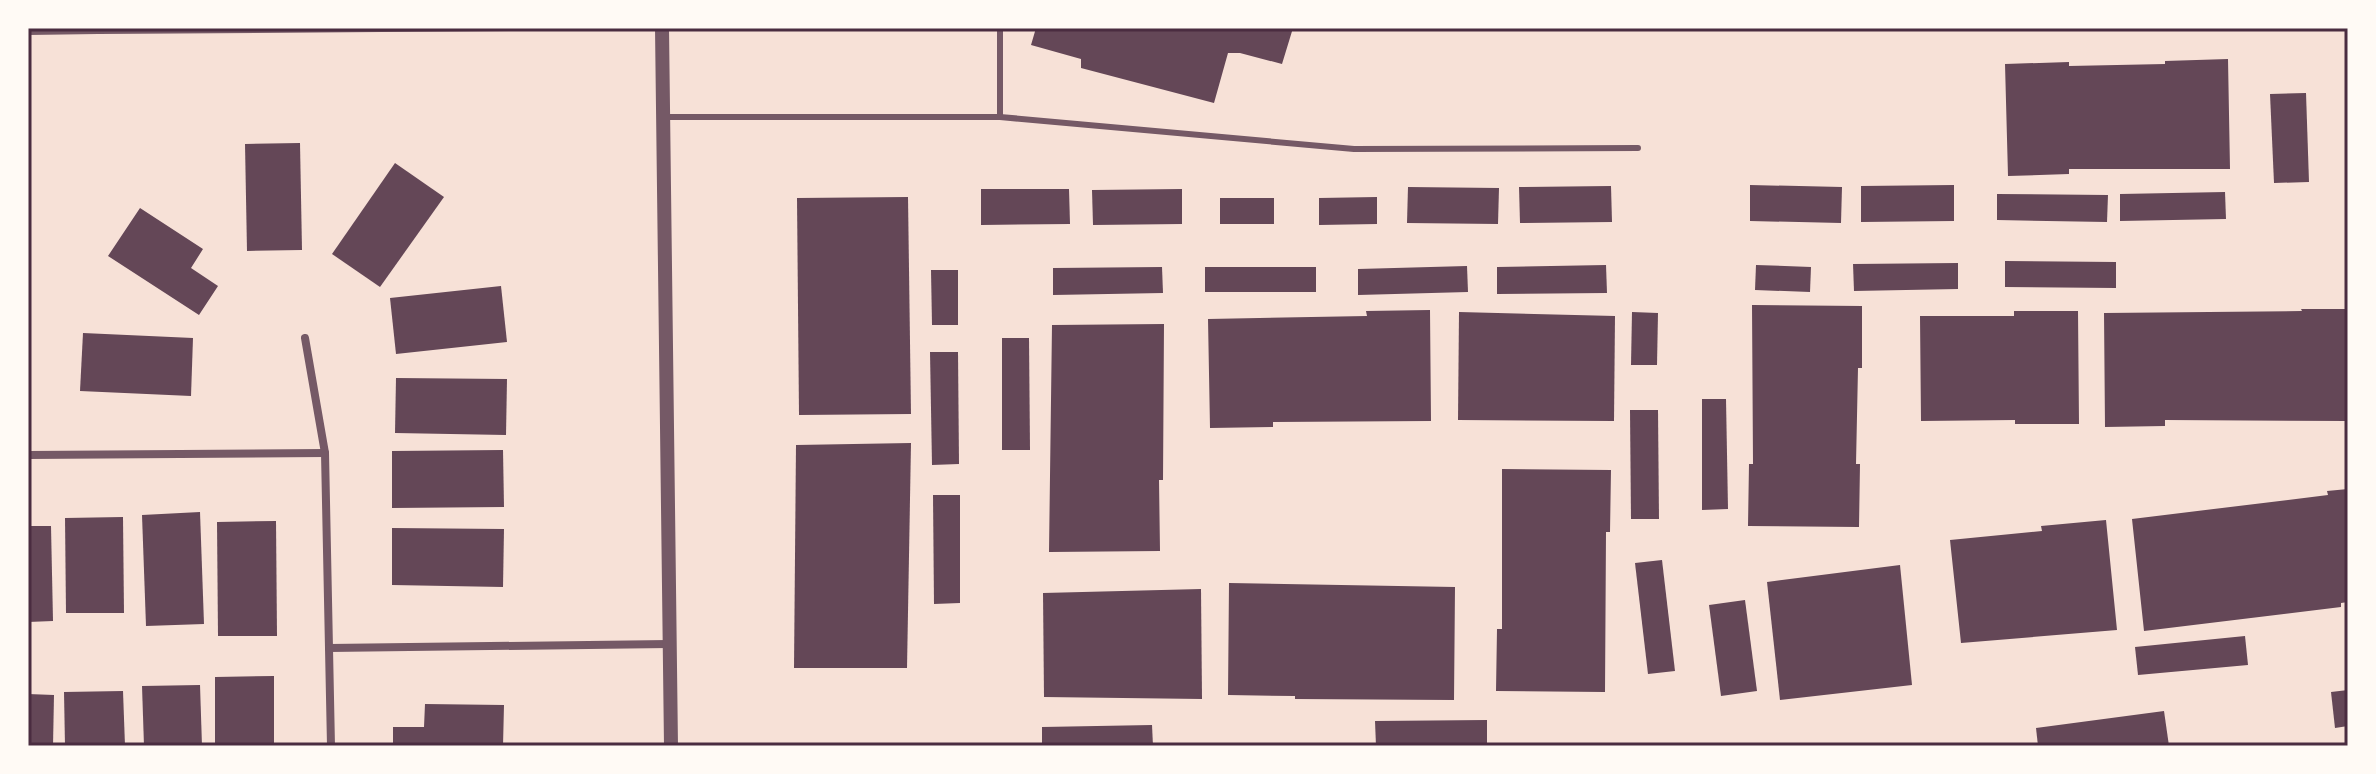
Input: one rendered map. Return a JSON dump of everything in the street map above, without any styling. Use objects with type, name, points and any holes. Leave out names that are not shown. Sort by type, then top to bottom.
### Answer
[{"type":"street","points":[[662,28],[671,746]]},
{"type":"street","points":[[305,338],[325,453],[331,746]]},
{"type":"street","points":[[28,455],[325,453]]},
{"type":"street","points":[[329,648],[669,644]]},
{"type":"lane","points":[[28,32],[98,29],[525,28]]},
{"type":"lane","points":[[1000,28],[1000,117]]},
{"type":"lane","points":[[663,117],[1000,117],[1354,149],[1638,148]]},
{"type":"building","points":[[1036,28],[1293,28],[1282,64],[1228,53],[1214,103],[1081,68],[1081,59],[1031,45]]},
{"type":"building","points":[[2228,59],[2230,169],[2069,169],[2069,174],[2008,176],[2005,64],[2165,64],[2165,61]]},
{"type":"building","points":[[2306,93],[2309,182],[2274,183],[2270,94]]},
{"type":"building","points":[[300,143],[302,250],[247,251],[245,144]]},
{"type":"building","points":[[395,163],[444,197],[380,287],[332,254]]},
{"type":"building","points":[[1750,185],[1842,187],[1841,223],[1750,221]]},
{"type":"building","points":[[1954,185],[1954,221],[1861,222],[1861,186]]},
{"type":"building","points":[[1611,186],[1612,222],[1520,223],[1519,187]]},
{"type":"building","points":[[1408,187],[1499,188],[1498,224],[1407,223]]},
{"type":"building","points":[[981,189],[1069,189],[1070,224],[981,225]]},
{"type":"building","points":[[1182,189],[1182,224],[1093,225],[1092,190]]},
{"type":"building","points":[[2225,192],[2226,219],[2120,221],[2120,194]]},
{"type":"building","points":[[1997,194],[2108,195],[2107,222],[1997,220]]},
{"type":"building","points":[[908,197],[911,414],[799,415],[797,198]]},
{"type":"building","points":[[1377,197],[1377,224],[1319,225],[1319,198]]},
{"type":"building","points":[[1220,198],[1274,198],[1274,224],[1220,224]]},
{"type":"building","points":[[140,208],[203,249],[191,268],[218,286],[199,315],[108,256]]},
{"type":"building","points":[[2005,261],[2116,262],[2116,288],[2005,287]]},
{"type":"building","points":[[1958,263],[1958,289],[1854,291],[1853,264]]},
{"type":"building","points":[[1606,265],[1607,293],[1497,294],[1497,267]]},
{"type":"building","points":[[1756,265],[1811,267],[1810,292],[1755,290]]},
{"type":"building","points":[[1467,266],[1468,292],[1358,295],[1358,269]]},
{"type":"building","points":[[1162,267],[1163,293],[1053,295],[1053,268]]},
{"type":"building","points":[[1205,267],[1316,267],[1316,292],[1205,292]]},
{"type":"building","points":[[931,270],[958,270],[958,325],[932,325]]},
{"type":"building","points":[[501,286],[507,342],[396,354],[390,298]]},
{"type":"building","points":[[1752,305],[1862,306],[1856,464],[1860,464],[1859,527],[1748,526],[1749,464],[1753,464]]},
{"type":"building","points":[[2348,309],[2348,421],[2165,420],[2165,426],[2105,427],[2104,313]]},
{"type":"building","points":[[1430,310],[1431,421],[1273,422],[1273,427],[1210,428],[1208,319],[1367,316],[1366,311]]},
{"type":"building","points":[[2014,311],[2078,311],[2079,424],[2015,424],[2015,420],[1921,421],[1920,316],[2014,316]]},
{"type":"building","points":[[1459,312],[1615,316],[1614,421],[1458,420]]},
{"type":"building","points":[[1632,312],[1658,313],[1657,365],[1631,365]]},
{"type":"building","points":[[1164,324],[1160,551],[1049,552],[1052,325]]},
{"type":"building","points":[[83,333],[193,338],[191,396],[80,391]]},
{"type":"building","points":[[1002,338],[1029,338],[1030,450],[1002,450]]},
{"type":"building","points":[[930,352],[958,352],[959,464],[932,465]]},
{"type":"building","points":[[396,378],[507,379],[506,435],[395,433]]},
{"type":"building","points":[[1702,399],[1726,399],[1728,509],[1702,510]]},
{"type":"building","points":[[1630,410],[1658,410],[1659,519],[1631,519]]},
{"type":"building","points":[[911,443],[907,668],[794,668],[796,445]]},
{"type":"building","points":[[503,450],[504,507],[392,508],[392,451]]},
{"type":"building","points":[[1502,469],[1611,470],[1610,532],[1606,532],[1605,692],[1496,691],[1497,629],[1502,629]]},
{"type":"building","points":[[2348,489],[2348,602],[2341,603],[2341,607],[2144,631],[2132,519],[2328,495],[2327,491]]},
{"type":"building","points":[[933,495],[960,495],[960,603],[934,604]]},
{"type":"building","points":[[200,512],[204,624],[146,626],[142,515]]},
{"type":"building","points":[[123,517],[124,613],[66,613],[65,518]]},
{"type":"building","points":[[2106,520],[2117,630],[1961,643],[1950,540],[2042,531],[2041,526]]},
{"type":"building","points":[[276,521],[277,636],[218,636],[217,522]]},
{"type":"building","points":[[28,526],[51,526],[53,621],[28,622]]},
{"type":"building","points":[[392,528],[504,529],[503,587],[392,585]]},
{"type":"building","points":[[1662,560],[1675,671],[1648,674],[1635,563]]},
{"type":"building","points":[[1900,565],[1912,685],[1780,700],[1767,582]]},
{"type":"building","points":[[1229,583],[1455,587],[1454,700],[1295,699],[1295,696],[1228,695]]},
{"type":"building","points":[[1201,589],[1202,699],[1044,697],[1043,593]]},
{"type":"building","points":[[1745,600],[1757,691],[1721,696],[1709,605]]},
{"type":"building","points":[[2245,636],[2248,665],[2138,675],[2135,647]]},
{"type":"building","points":[[274,676],[274,746],[215,746],[215,677]]},
{"type":"building","points":[[200,685],[202,746],[144,746],[142,686]]},
{"type":"building","points":[[2348,690],[2348,726],[2335,728],[2331,692]]},
{"type":"building","points":[[123,691],[125,746],[65,746],[64,692]]},
{"type":"building","points":[[28,694],[54,695],[53,746],[28,746]]},
{"type":"building","points":[[425,704],[504,705],[503,746],[393,746],[393,727],[424,727]]},
{"type":"building","points":[[2164,711],[2169,746],[2038,746],[2036,728]]},
{"type":"building","points":[[1487,720],[1487,746],[1376,746],[1375,721]]},
{"type":"building","points":[[1152,725],[1153,746],[1042,746],[1042,727]]}]
